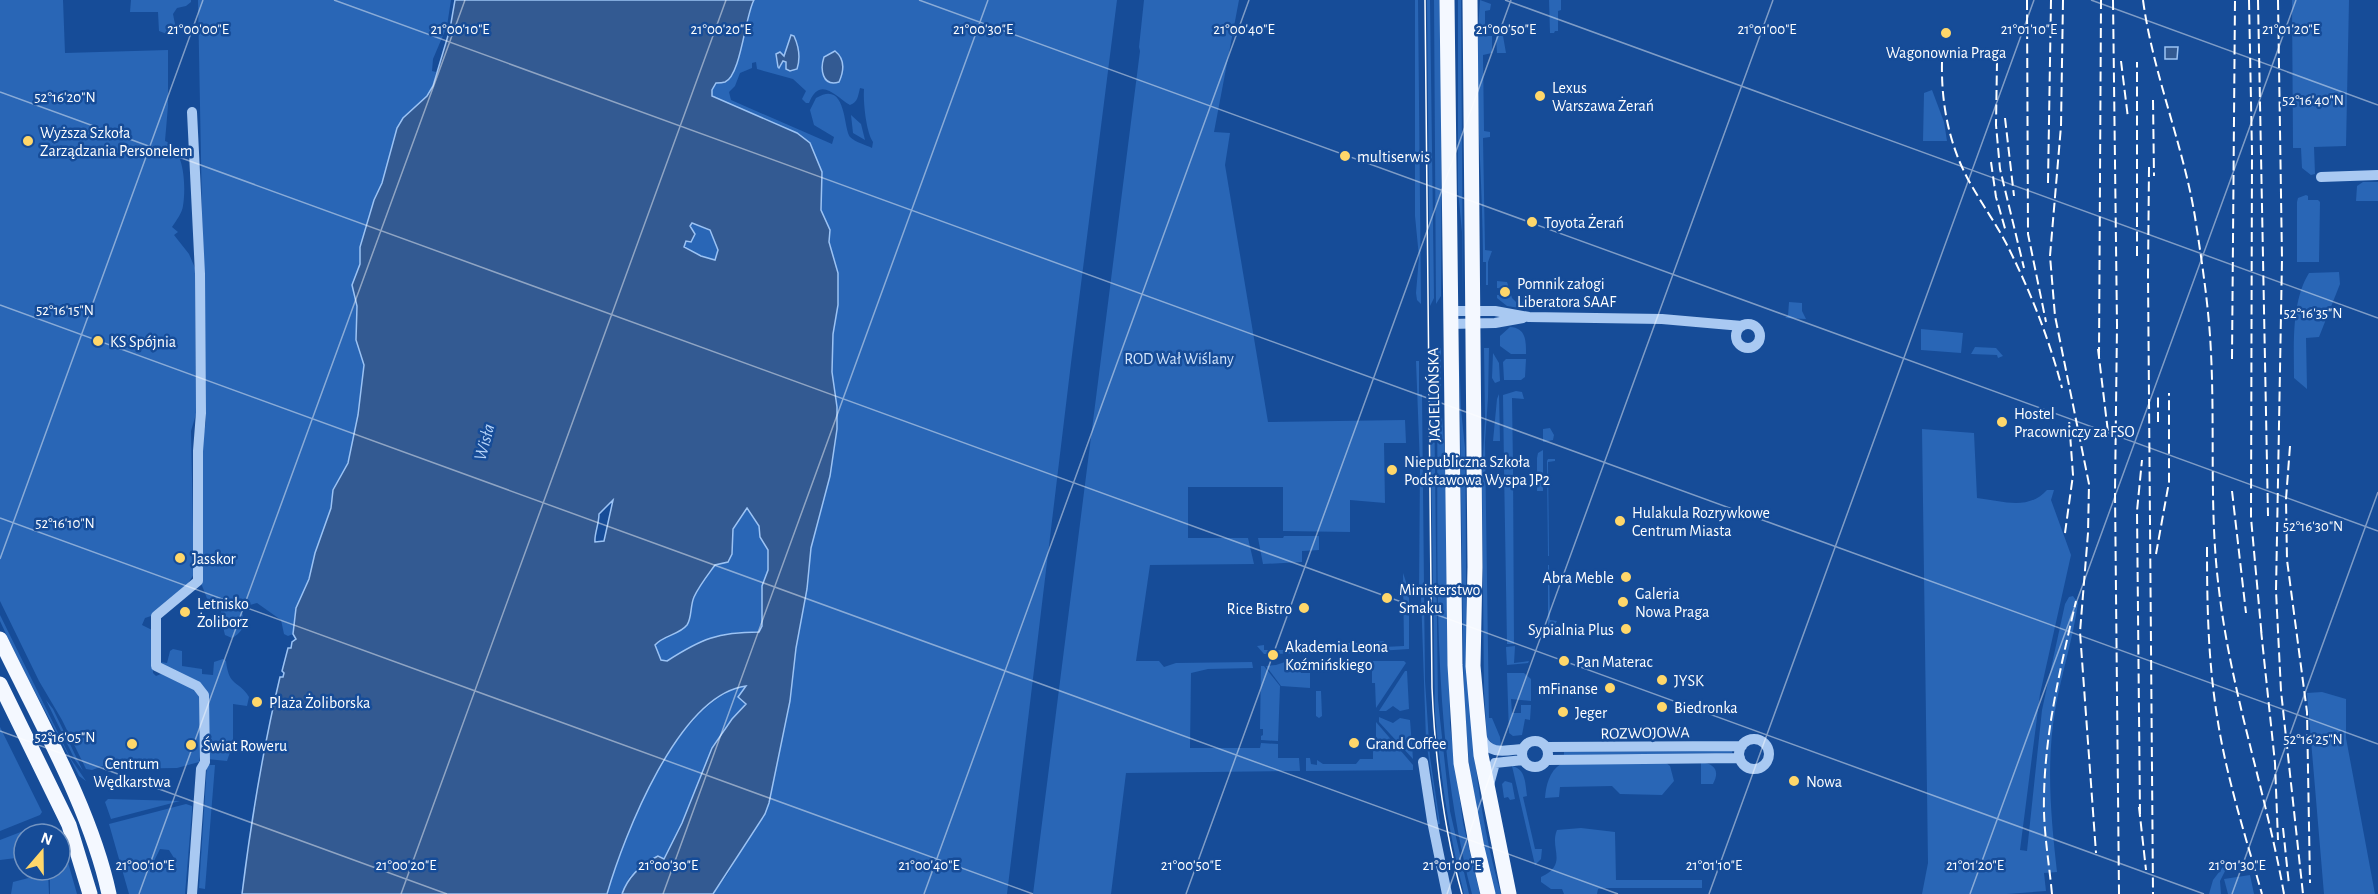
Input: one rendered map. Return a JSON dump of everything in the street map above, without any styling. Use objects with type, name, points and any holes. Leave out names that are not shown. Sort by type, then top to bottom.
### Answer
[{"type":"main road","name":"JAGIELLOŃSKA","points":[[1447,0],[1457,698],[1461,763],[1488,894]]},
{"type":"main road","points":[[1470,0],[1475,567],[1473,666],[1477,726],[1488,794],[1509,894]]},
{"type":"main road","points":[[0,639],[84,815],[101,861],[109,894]]},
{"type":"main road","points":[[0,684],[69,825],[90,894]]},
{"type":"street","points":[[192,112],[200,274],[201,413],[198,432],[198,581],[156,616],[156,666],[197,686],[204,695],[205,762],[201,769],[192,894]]},
{"type":"street","points":[[2321,177],[2378,175]]},
{"type":"street","points":[[1450,317],[1472,317],[1502,322],[1529,317],[1662,319],[1742,326]]},
{"type":"street","name":"ROZWOJOWA","points":[[1477,726],[1484,744],[1490,749],[1523,754]]},
{"type":"street","name":"ROZWOJOWA","points":[[1488,794],[1495,763],[1523,754],[1528,743],[1534,740],[1542,742],[1547,747],[1742,746]]},
{"type":"street","points":[[1749,740],[1761,741],[1767,746],[1769,758],[1765,765],[1752,769],[1744,765],[1740,758],[1742,746],[1749,740]]},
{"type":"street","points":[[1547,747],[1548,760]]},
{"type":"street","name":"ROZWOJOWA","points":[[1523,754],[1529,766],[1537,767],[1548,760],[1740,758]]},
{"type":"street","points":[[1423,762],[1447,894]]},
{"type":"green space","name":"KS Spójnia","points":[[0,0],[63,0],[65,53],[168,50],[168,106],[165,141],[177,152],[183,169],[184,189],[182,209],[172,227],[178,232],[174,235],[189,254],[195,268],[196,414],[191,431],[194,574],[187,585],[151,616],[145,618],[142,625],[152,630],[153,673],[156,676],[161,674],[199,691],[201,751],[199,762],[177,768],[103,769],[103,766],[92,770],[86,769],[0,601]]},
{"type":"green space","points":[[131,0],[191,0],[191,2],[177,8],[173,14],[177,34],[172,36],[159,31],[158,12],[130,12]]},
{"type":"green space","points":[[198,0],[451,0],[447,26],[433,59],[432,71],[436,72],[433,86],[374,200],[360,247],[360,264],[352,285],[357,306],[356,340],[364,365],[358,415],[348,463],[333,490],[331,508],[315,553],[309,579],[296,608],[293,634],[288,636],[284,634],[281,620],[257,603],[250,605],[242,612],[243,624],[239,633],[232,638],[225,635],[218,602],[208,601],[201,583],[203,436],[206,422]]},
{"type":"green space","points":[[754,0],[1117,0],[1007,894],[713,894],[727,875],[769,803],[790,701],[811,548],[830,476],[837,429],[837,407],[832,372],[833,334],[838,305],[838,273],[829,242],[830,230],[821,210],[822,172],[816,162],[814,151],[797,133],[712,96],[712,90],[747,30],[750,8]],"holes":[[[756,62],[757,69],[793,79],[806,91],[802,99],[806,103],[809,103],[818,90],[823,89],[834,93],[850,105],[856,100],[860,88],[864,89],[872,148],[850,137],[842,107],[833,95],[826,94],[816,98],[810,110],[814,125],[834,137],[832,144],[731,100],[729,92],[735,86],[740,73],[752,68],[752,63]]]},
{"type":"green space","name":"ROD Wał Wiślany","points":[[1144,0],[1239,0],[1214,132],[1230,133],[1225,165],[1268,422],[1405,420],[1406,443],[1384,443],[1385,503],[1350,500],[1350,532],[1283,531],[1283,487],[1188,487],[1188,538],[1248,538],[1254,564],[1150,565],[1136,661],[1159,661],[1164,667],[1176,663],[1252,662],[1253,668],[1208,669],[1191,673],[1190,748],[1260,748],[1261,743],[1278,744],[1278,758],[1299,758],[1300,771],[1126,773],[1111,894],[1033,894],[1140,51]]},
{"type":"green space","points":[[1415,0],[1418,0],[1421,304],[1417,300],[1416,293],[1419,257],[1415,216]]},
{"type":"green space","points":[[1427,0],[1430,0],[1434,298],[1430,306]]},
{"type":"green space","points":[[1434,0],[1442,0],[1441,296],[1436,304]]},
{"type":"green space","points":[[1458,0],[1461,0],[1463,301],[1462,232],[1458,191]]},
{"type":"green space","points":[[1480,0],[1491,4],[1490,10],[1485,11],[1485,36],[1492,36],[1492,53],[1483,55],[1484,131],[1490,132],[1490,137],[1483,138],[1485,250],[1492,251],[1488,262],[1488,285],[1486,285],[1486,262],[1483,262],[1478,98]]},
{"type":"green space","points":[[1549,0],[1561,0],[1561,10],[1558,11],[1558,31],[1554,33],[1550,33]]},
{"type":"green space","points":[[2292,0],[2349,0],[2346,146],[2314,147],[2315,174],[2311,175],[2302,168],[2301,148],[2293,148]]},
{"type":"green space","points":[[1496,36],[1503,36],[1506,53],[1497,53]]},
{"type":"green space","points":[[1932,90],[1944,122],[1947,141],[1923,141],[1924,93]]},
{"type":"green space","points":[[851,115],[861,124],[865,140],[853,133]]},
{"type":"green space","points":[[2363,182],[2378,182],[2378,201],[2356,201],[2357,186]]},
{"type":"green space","points":[[2306,195],[2308,200],[2320,202],[2319,262],[2297,262],[2297,202],[2298,198]]},
{"type":"green space","points":[[685,222],[710,230],[717,248],[724,254],[720,264],[690,256],[678,237]]},
{"type":"green space","points":[[2339,272],[2340,284],[2319,337],[2306,338],[2307,389],[2294,378],[2294,338],[2299,297],[2309,273]]},
{"type":"green space","points":[[1497,281],[1507,282],[1512,298],[1516,302],[1526,302],[1526,309],[1507,306],[1497,298],[1497,295],[1506,295],[1506,289],[1497,288]]},
{"type":"green space","points":[[1789,302],[1802,303],[1802,311],[1806,319],[1785,318],[1788,316]]},
{"type":"green space","points":[[1510,327],[1522,332],[1526,354],[1511,354],[1500,346],[1500,336]]},
{"type":"green space","points":[[1921,329],[1963,333],[1961,353],[1921,350]]},
{"type":"green space","points":[[1975,347],[1996,348],[2003,356],[1998,358],[1997,355],[1971,354]]},
{"type":"green space","points":[[1441,348],[1441,392],[1437,387],[1437,349]]},
{"type":"green space","points":[[1459,348],[1465,448],[1468,672],[1472,728],[1478,784],[1501,894],[1495,894],[1486,860],[1470,773],[1464,705]]},
{"type":"green space","points":[[1484,348],[1489,348],[1485,442],[1489,718],[1492,718],[1500,737],[1501,747],[1496,747],[1487,738],[1484,692],[1482,475],[1485,419]]},
{"type":"green space","points":[[1493,353],[1499,363],[1500,381],[1495,383],[1492,378]]},
{"type":"green space","points":[[1506,359],[1526,359],[1525,377],[1521,380],[1504,380],[1503,362]]},
{"type":"green space","points":[[1416,361],[1419,361],[1419,394],[1422,394],[1425,681],[1430,757],[1440,824],[1435,825],[1438,819],[1426,740],[1421,595],[1419,595],[1420,466]]},
{"type":"green space","points":[[1516,391],[1522,392],[1524,399],[1512,398],[1513,466],[1504,466],[1503,395]]},
{"type":"green space","points":[[1430,394],[1434,394],[1438,700],[1450,811],[1469,894],[1464,894],[1450,826],[1442,781],[1435,712]]},
{"type":"green space","points":[[1437,394],[1440,394],[1438,409],[1442,416],[1446,471],[1450,725],[1463,823],[1480,894],[1472,894],[1458,833],[1443,708],[1439,646]]},
{"type":"green space","points":[[1499,394],[1500,441],[1493,441],[1497,399]]},
{"type":"green space","points":[[1550,428],[1554,435],[1553,440],[1543,442],[1543,429]]},
{"type":"green space","points":[[1922,429],[1974,433],[1977,498],[2023,503],[2032,501],[2047,490],[2054,490],[2051,500],[2071,555],[2040,694],[2020,850],[2027,851],[2042,710],[2065,604],[2069,597],[2073,596],[2078,603],[2052,731],[2051,812],[2057,872],[2044,873],[2046,891],[2007,894],[1922,894],[1928,863]]},
{"type":"green space","points":[[1543,450],[1543,491],[1537,491],[1537,458],[1538,453]]},
{"type":"green space","points":[[1555,459],[1555,461],[1548,462],[1549,556],[1547,461]]},
{"type":"green space","points":[[1504,468],[1513,468],[1514,644],[1507,644]]},
{"type":"green space","points":[[746,508],[759,526],[782,543],[759,632],[733,633],[710,638],[667,661],[661,660],[655,645],[687,625],[693,600],[701,585],[715,565],[729,562],[732,554],[732,529]]},
{"type":"green space","points":[[1284,536],[1319,536],[1319,550],[1302,551],[1302,562],[1263,564],[1258,538],[1283,538]]},
{"type":"green space","points":[[1548,565],[1550,620],[1557,621],[1548,629]]},
{"type":"green space","points":[[1403,573],[1409,591],[1409,649],[1363,652],[1363,643],[1384,641],[1384,647],[1404,646]]},
{"type":"green space","points":[[0,615],[71,759],[86,781],[79,776],[29,680],[0,621]]},
{"type":"green space","points":[[1320,643],[1360,643],[1360,652],[1264,654],[1257,646],[1264,645],[1264,650],[1303,650],[1303,646],[1320,646]]},
{"type":"green space","points":[[1515,646],[1514,663],[1529,661],[1528,663],[1507,665],[1506,647]]},
{"type":"green space","points":[[173,649],[182,651],[182,666],[202,669],[202,674],[213,675],[214,662],[223,659],[226,661],[229,676],[249,697],[247,706],[233,704],[233,743],[227,761],[207,759],[206,694],[160,662],[167,663],[170,651]]},
{"type":"green space","points":[[1372,661],[1404,661],[1406,663],[1376,708],[1375,683],[1372,683]]},
{"type":"green space","points":[[1285,662],[1285,668],[1291,668],[1292,663],[1300,663],[1301,673],[1310,673],[1310,688],[1281,686],[1266,666]]},
{"type":"green space","points":[[1261,666],[1264,666],[1280,686],[1278,741],[1261,740],[1263,729],[1260,729]]},
{"type":"green space","points":[[1407,671],[1409,709],[1400,711],[1393,706],[1386,711],[1379,711]]},
{"type":"green space","points":[[1507,673],[1524,673],[1531,679],[1531,701],[1511,699],[1512,713],[1521,713],[1521,705],[1531,705],[1530,720],[1525,719],[1522,735],[1513,736],[1509,733]]},
{"type":"green space","points":[[747,686],[746,704],[732,719],[712,748],[682,823],[664,860],[630,876],[622,894],[570,894],[609,848],[651,779],[686,729],[705,708],[726,693]]},
{"type":"green space","points":[[1316,691],[1321,691],[1322,716],[1319,718],[1316,716]]},
{"type":"green space","points":[[2322,692],[2346,699],[2346,738],[2375,894],[2324,894],[2307,693]]},
{"type":"green space","points":[[46,700],[53,709],[83,771],[75,760]]},
{"type":"green space","points":[[1379,717],[1393,723],[1400,718],[1410,720],[1413,759],[1379,722]]},
{"type":"green space","points":[[1376,722],[1413,765],[1413,770],[1306,771],[1306,758],[1310,758],[1311,764],[1317,765],[1317,760],[1323,764],[1356,764],[1360,759],[1373,759],[1373,746],[1376,745]]},
{"type":"green space","points":[[0,727],[42,812],[22,822],[12,822],[12,826],[0,831]]},
{"type":"green space","points":[[1732,751],[1732,753],[1564,755],[1564,752]]},
{"type":"green space","points":[[1665,762],[1670,766],[1674,781],[1662,795],[1620,794],[1612,786],[1560,787],[1559,797],[1545,798],[1551,775],[1561,764]]},
{"type":"green space","points":[[1701,762],[1710,764],[1715,769],[1713,784],[1701,784]]},
{"type":"green space","points":[[207,765],[215,765],[205,889],[199,888]]},
{"type":"green space","points":[[1512,766],[1520,770],[1524,777],[1527,796],[1523,797],[1535,849],[1542,849],[1541,859],[1535,865]]},
{"type":"green space","points":[[1505,781],[1512,783],[1515,799],[1504,798],[1502,784]]},
{"type":"green space","points":[[108,799],[180,801],[111,819],[105,802]]},
{"type":"green space","points":[[186,804],[192,806],[185,894],[129,894],[109,824]],"holes":[[[160,849],[169,850],[174,858],[174,864],[171,868],[159,868],[154,861]]]},
{"type":"green space","points":[[1581,828],[1615,832],[1616,880],[1702,880],[1702,888],[1608,888],[1598,889],[1597,894],[1564,894],[1562,889],[1551,889],[1541,882],[1541,877],[1554,867],[1557,830]]},
{"type":"green space","points":[[12,835],[12,858],[0,860],[0,840]]},
{"type":"green space","points":[[2223,867],[2226,869],[2220,881],[2221,894],[2209,894],[2213,880]]},
{"type":"green space","points":[[2250,875],[2254,894],[2228,894],[2224,879]]},
{"type":"green space","points":[[72,876],[77,894],[50,894],[50,882],[72,882]]},
{"type":"green space","points":[[13,882],[48,882],[49,894],[11,894]]},
{"type":"water","name":"Wisła","points":[[455,0],[754,0],[735,68],[725,82],[716,83],[712,96],[797,133],[810,143],[822,172],[821,210],[830,230],[829,242],[838,273],[838,305],[833,334],[832,372],[837,407],[837,429],[830,476],[811,548],[790,701],[769,803],[765,814],[713,894],[622,894],[628,882],[641,867],[658,856],[664,859],[682,823],[712,748],[732,719],[746,704],[738,697],[746,686],[721,695],[698,714],[677,740],[657,772],[626,838],[607,894],[242,894],[258,785],[274,704],[280,677],[283,677],[284,673],[282,671],[288,648],[291,648],[292,642],[296,639],[293,634],[296,608],[309,579],[315,553],[331,508],[333,490],[348,463],[358,415],[364,365],[356,340],[357,306],[352,285],[360,264],[360,247],[374,200],[382,183],[397,128],[403,118],[427,96],[433,86],[450,29]],"holes":[[[692,223],[710,230],[718,250],[715,260],[684,247],[686,241],[691,242],[695,234],[690,226]],[[613,500],[604,541],[595,542],[599,514]],[[747,508],[759,526],[760,537],[768,550],[768,570],[762,586],[762,626],[759,632],[732,633],[710,638],[667,661],[661,660],[655,645],[687,625],[693,600],[701,585],[715,565],[728,562],[732,554],[733,529]]]},
{"type":"water","points":[[791,35],[796,40],[799,56],[797,69],[790,71],[786,69],[786,62],[783,61],[778,67],[776,54],[780,52],[784,56]]},
{"type":"water","points":[[2165,47],[2178,47],[2177,59],[2165,59]]},
{"type":"water","points":[[835,51],[841,58],[843,69],[839,82],[833,83],[826,79],[822,67],[824,57]]},
{"type":"tram line","points":[[1425,0],[1432,688],[1441,792],[1455,869],[1462,894]]},
{"type":"railway","points":[[2027,0],[2028,234],[2046,322]]},
{"type":"railway","points":[[2048,183],[2051,0]]},
{"type":"railway","points":[[2063,0],[2061,126],[2050,256],[2055,316],[2089,484],[2088,533],[2080,632],[2096,853]]},
{"type":"railway","points":[[2099,357],[2101,0]]},
{"type":"railway","points":[[2113,0],[2117,325],[2115,492],[2119,894]]},
{"type":"railway","points":[[2143,0],[2154,55],[2190,190],[2205,285],[2212,383],[2214,531],[2224,628],[2284,894]]},
{"type":"railway","points":[[2232,359],[2235,0]]},
{"type":"railway","points":[[2249,0],[2252,152],[2251,518],[2262,639]]},
{"type":"railway","points":[[2258,0],[2268,516]]},
{"type":"railway","points":[[2278,0],[2282,259],[2276,591],[2281,691],[2303,894]]},
{"type":"railway","points":[[1997,61],[1996,125],[2000,169],[2024,268]]},
{"type":"railway","points":[[2121,61],[2128,118]]},
{"type":"railway","points":[[1942,62],[1945,111],[1958,158],[2023,278],[2045,332],[2062,388]]},
{"type":"railway","points":[[2137,62],[2137,256]]},
{"type":"railway","points":[[2153,100],[2154,176]]},
{"type":"railway","points":[[2005,118],[2014,196]]},
{"type":"railway","points":[[1991,162],[1996,197],[2006,232]]},
{"type":"railway","points":[[2149,167],[2153,894]]},
{"type":"railway","points":[[2098,349],[2108,432]]},
{"type":"railway","points":[[2158,393],[2158,422]]},
{"type":"railway","points":[[2156,554],[2169,482],[2169,393]]},
{"type":"railway","points":[[2065,533],[2073,475],[2069,420]]},
{"type":"railway","points":[[2290,446],[2286,499],[2287,560],[2307,712],[2310,883]]},
{"type":"railway","points":[[2140,814],[2137,511],[2142,460]]},
{"type":"railway","points":[[2232,491],[2246,613]]},
{"type":"railway","points":[[2207,547],[2209,632],[2217,716],[2231,783],[2262,894]]},
{"type":"railway","points":[[2052,894],[2044,821],[2047,747],[2076,601]]},
{"type":"railway","points":[[2261,630],[2275,763],[2278,840]]},
{"type":"railway","points":[[2139,807],[2146,870]]},
{"type":"railway","points":[[2283,828],[2289,885]]},
{"type":"place","name":"Wagonownia Praga","points":[[1946,33]]},
{"type":"place","name":"Lexus Warszawa Żerań","points":[[1540,96]]},
{"type":"place","name":"Wyższa Szkoła Zarządzania Personelem","points":[[28,141]]},
{"type":"place","name":"multiserwis","points":[[1345,156]]},
{"type":"place","name":"Toyota Żerań","points":[[1532,222]]},
{"type":"place","name":"Pomnik załogi Liberatora SAAF","points":[[1505,292]]},
{"type":"place","name":"KS Spójnia","points":[[98,341]]},
{"type":"place","name":"Hostel Pracowniczy za FSO","points":[[2002,422]]},
{"type":"place","name":"Niepubliczna Szkoła Podstawowa Wyspa JP2","points":[[1392,470]]},
{"type":"place","name":"Hulakula Rozrywkowe Centrum Miasta","points":[[1620,521]]},
{"type":"place","name":"Jasskor","points":[[180,558]]},
{"type":"place","name":"Abra Meble","points":[[1626,577]]},
{"type":"place","name":"Ministerstwo Smaku","points":[[1387,598]]},
{"type":"place","name":"Galeria Nowa Praga","points":[[1623,602]]},
{"type":"place","name":"Rice Bistro","points":[[1304,608]]},
{"type":"place","name":"Letnisko Żoliborz","points":[[185,612]]},
{"type":"place","name":"Sypialnia Plus","points":[[1626,629]]},
{"type":"place","name":"Akademia Leona Koźmińskiego","points":[[1273,655]]},
{"type":"place","name":"Pan Materac","points":[[1564,661]]},
{"type":"place","name":"JYSK","points":[[1662,680]]},
{"type":"place","name":"mFinanse","points":[[1610,688]]},
{"type":"place","name":"Plaża Żoliborska","points":[[257,702]]},
{"type":"place","name":"Biedronka","points":[[1662,707]]},
{"type":"place","name":"Jeger","points":[[1563,712]]},
{"type":"place","name":"Grand Coffee","points":[[1354,743]]},
{"type":"place","name":"Centrum Wędkarstwa","points":[[132,744]]},
{"type":"place","name":"Świat Roweru","points":[[191,745]]},
{"type":"place","name":"Nowa","points":[[1794,781]]}]
